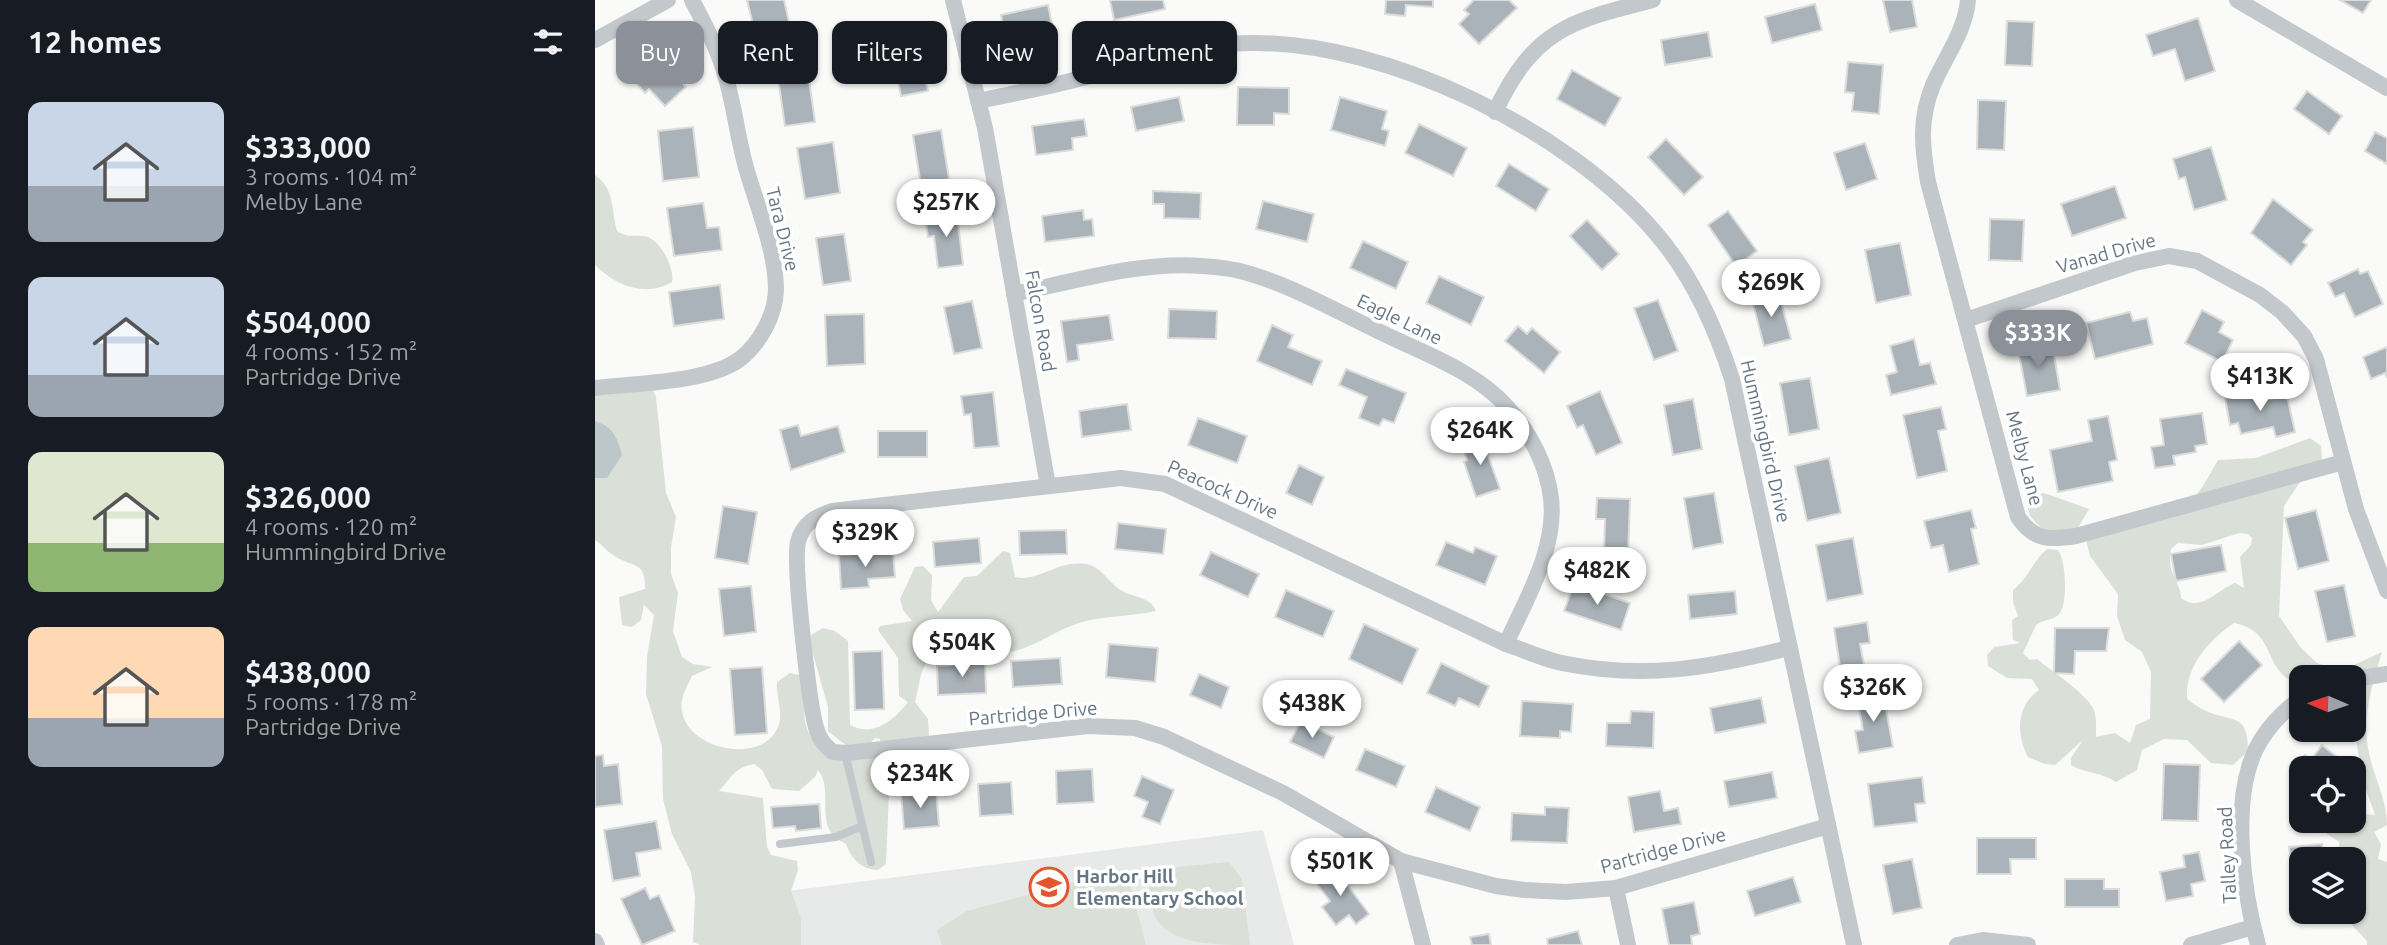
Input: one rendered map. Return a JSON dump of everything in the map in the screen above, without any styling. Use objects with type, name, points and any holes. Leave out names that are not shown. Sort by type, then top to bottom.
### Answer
[{"type":"street","points":[[595,40],[668,0]]},
{"type":"street","name":"Tara Drive","points":[[595,388],[708,373],[729,365],[741,358],[762,334],[774,307],[776,289],[769,250],[741,151],[726,77],[692,0]]},
{"type":"street","name":"Falcon Road","points":[[953,0],[978,101],[1048,486]]},
{"type":"street","points":[[1495,112],[1520,66],[1547,38],[1590,16],[1653,0]]},
{"type":"street","name":"Melby Lane","points":[[1968,0],[1963,27],[1926,105],[1921,131],[1928,182],[2018,517],[2027,530],[2037,537],[2049,540],[2076,536],[2343,463]]},
{"type":"street","points":[[2237,0],[2387,88]]},
{"type":"street","name":"Hummingbird Drive","points":[[978,101],[1161,56],[1250,43],[1297,45],[1362,56],[1408,72],[1495,112],[1569,155],[1612,188],[1655,232],[1690,280],[1720,340],[1733,379],[1854,945]]},
{"type":"street","name":"Vanad Drive","points":[[1966,320],[2147,259],[2180,256],[2197,261],[2260,295],[2282,312],[2304,336],[2316,359],[2356,509],[2387,591]]},
{"type":"street","name":"Eagle Lane","points":[[1014,294],[1153,268],[1200,266],[1238,270],[1325,306],[1485,386],[1508,407],[1529,435],[1542,462],[1551,497],[1551,521],[1544,556],[1506,644]]},
{"type":"street","name":"Peacock Drive","points":[[837,751],[820,738],[815,723],[798,566],[799,542],[807,523],[832,511],[1121,478],[1165,484],[1506,644],[1559,663],[1618,671],[1659,672],[1709,667],[1789,648]]},
{"type":"street","points":[[2366,677],[2387,674]]},
{"type":"street","name":"Talley Road","points":[[2258,945],[2253,927],[2242,833],[2249,768],[2266,733],[2289,710]]},
{"type":"street","name":"Partridge Drive","points":[[837,751],[1088,726],[1135,728],[1164,737],[1283,793],[1401,861],[1496,886],[1524,890],[1566,892],[1616,888],[1828,826]]},
{"type":"street","points":[[1401,861],[1423,945]]},
{"type":"street","points":[[1616,888],[1628,945]]},
{"type":"street","points":[[2191,945],[2253,927]]},
{"type":"street","points":[[1957,945],[1983,940],[2028,945]]},
{"type":"lane","points":[[837,751],[862,826],[871,863]]},
{"type":"lane","points":[[780,844],[837,837],[862,826]]},
{"type":"shaded area","points":[[595,175],[609,193],[617,231],[627,235],[644,236],[656,242],[669,262],[672,282],[651,289],[631,287],[612,278],[595,265]]},
{"type":"shaded area","points":[[649,381],[656,397],[666,493],[676,517],[671,547],[671,574],[678,593],[673,631],[682,657],[693,664],[712,667],[692,676],[681,707],[688,725],[698,736],[712,744],[744,749],[759,745],[771,737],[780,719],[777,682],[790,673],[799,675],[803,683],[807,728],[818,744],[825,743],[845,755],[858,758],[872,754],[880,748],[880,739],[875,738],[861,753],[853,751],[828,731],[828,707],[810,643],[811,635],[823,628],[835,631],[848,641],[850,725],[866,729],[882,726],[896,716],[908,702],[899,696],[898,658],[878,630],[880,626],[912,621],[903,610],[900,599],[915,567],[923,566],[932,575],[931,600],[938,612],[964,577],[977,576],[1003,551],[1010,553],[1015,577],[1033,577],[1069,564],[1090,565],[1119,589],[1147,600],[1156,611],[1086,621],[1016,651],[947,649],[934,653],[923,670],[915,702],[928,719],[929,737],[915,742],[935,747],[945,755],[945,772],[939,781],[906,780],[889,792],[886,864],[878,870],[866,868],[857,862],[846,844],[829,829],[825,789],[818,770],[815,777],[799,791],[772,789],[762,770],[754,764],[734,774],[719,791],[763,798],[767,847],[771,855],[797,861],[798,870],[791,891],[801,918],[801,945],[700,945],[693,942],[695,897],[691,872],[672,834],[663,799],[662,746],[646,694],[647,657],[654,615],[644,605],[641,620],[632,627],[622,625],[619,597],[645,589],[643,573],[637,566],[613,555],[595,540],[595,389]]},
{"type":"shaded area","points":[[595,421],[606,426],[613,434],[622,455],[607,478],[595,478]]},
{"type":"shaded area","points":[[2310,438],[2321,446],[2322,460],[2300,482],[2284,506],[2279,616],[2301,648],[2323,665],[2289,665],[2289,680],[2277,667],[2261,637],[2246,626],[2234,623],[2216,637],[2194,665],[2187,687],[2187,699],[2206,711],[2242,724],[2248,751],[2233,765],[2211,763],[2187,740],[2164,739],[2142,750],[2137,770],[2116,782],[2071,765],[2071,758],[2083,740],[2055,765],[2028,757],[2021,739],[2020,721],[2026,704],[2039,690],[2032,679],[2007,678],[1988,666],[1987,655],[1994,647],[2020,643],[2013,640],[2012,620],[2018,616],[2013,602],[2013,590],[2047,549],[2058,550],[2064,573],[2065,595],[2061,612],[2036,625],[2023,653],[2030,660],[2037,659],[2075,688],[2088,702],[2095,715],[2096,737],[2115,733],[2130,743],[2136,725],[2150,719],[2151,672],[2142,652],[2125,640],[2117,616],[2118,594],[2090,556],[2086,540],[2108,520],[2126,518],[2156,521],[2177,515],[2198,494],[2218,460],[2256,458]],"holes":[[[2239,533],[2248,534],[2252,538],[2251,545],[2240,557],[2244,588],[2235,583],[2202,602],[2188,602],[2181,598],[2170,565],[2171,549],[2178,543],[2202,545]]]},
{"type":"shaded area","points":[[2044,493],[2089,509],[2076,531],[2045,531],[2034,520],[2028,508],[2030,497]]},
{"type":"shaded area","points":[[2382,652],[2375,677],[2366,727],[2366,665],[2354,665]]},
{"type":"shaded area","points":[[2366,727],[2369,753],[2383,798],[2387,825],[2374,832],[2381,844],[2378,859],[2387,862],[2387,945],[2367,945],[2367,941],[2352,924],[2366,924],[2366,847],[2339,847],[2339,842],[2326,833],[2366,833],[2366,814],[2375,815],[2366,790],[2366,756],[2359,756],[2356,742],[2366,742]]},
{"type":"shaded area","name":"Harbor Hill Elementary School","points":[[1263,830],[1294,945],[763,945],[740,897]]},
{"type":"shaded area","points":[[1229,862],[1242,879],[1250,945],[1194,941],[1169,932],[1160,924],[1154,914],[1147,870]]},
{"type":"shaded area","points":[[1126,869],[1146,945],[942,945],[937,930],[967,911]]},
{"type":"building","points":[[747,0],[784,0],[789,21],[752,21]]},
{"type":"building","points":[[1110,0],[1163,0],[1165,9],[1114,20]]},
{"type":"building","points":[[1386,0],[1433,0],[1433,7],[1406,5],[1405,16],[1385,14]]},
{"type":"building","points":[[1474,0],[1509,0],[1517,8],[1479,44],[1459,24],[1469,14],[1464,10]]},
{"type":"building","points":[[1883,0],[1912,0],[1917,27],[1890,32]]},
{"type":"building","points":[[2340,0],[2371,0],[2363,13]]},
{"type":"building","points":[[1815,4],[1822,30],[1772,43],[1765,17]]},
{"type":"building","points":[[1048,5],[1051,21],[1002,21],[1001,15]]},
{"type":"building","points":[[2198,18],[2215,71],[2185,81],[2175,49],[2153,56],[2146,35]]},
{"type":"building","points":[[2007,21],[2034,22],[2032,66],[2005,65]]},
{"type":"building","points":[[1708,32],[1712,57],[1665,65],[1661,40]]},
{"type":"building","points":[[1848,62],[1883,65],[1879,114],[1852,111],[1854,93],[1845,92]]},
{"type":"building","points":[[1572,70],[1621,98],[1605,126],[1557,99]]},
{"type":"building","points":[[637,84],[683,84],[686,87],[665,106],[649,89],[645,93]]},
{"type":"building","points":[[779,84],[810,84],[815,122],[785,126]]},
{"type":"building","points":[[899,84],[927,84],[928,91],[901,96]]},
{"type":"building","points":[[1238,87],[1289,88],[1289,114],[1274,113],[1274,125],[1237,125]]},
{"type":"building","points":[[2307,91],[2342,116],[2329,134],[2294,109]]},
{"type":"building","points":[[1179,97],[1184,121],[1136,131],[1131,107]]},
{"type":"building","points":[[1340,97],[1387,111],[1382,129],[1389,131],[1385,146],[1331,130]]},
{"type":"building","points":[[1978,100],[2006,101],[2004,150],[1977,149]]},
{"type":"building","points":[[1084,119],[1087,136],[1072,138],[1073,150],[1036,155],[1032,126]]},
{"type":"building","points":[[1419,124],[1467,148],[1453,176],[1405,153]]},
{"type":"building","points":[[693,127],[699,177],[663,181],[658,131]]},
{"type":"building","points":[[941,130],[949,179],[921,186],[913,135]]},
{"type":"building","points":[[2375,132],[2387,138],[2387,164],[2365,151]]},
{"type":"building","points":[[1666,139],[1703,177],[1684,195],[1648,157]]},
{"type":"building","points":[[833,142],[840,193],[805,199],[797,148]]},
{"type":"building","points":[[1865,143],[1877,179],[1846,190],[1834,153]]},
{"type":"building","points":[[2211,147],[2227,200],[2194,210],[2185,177],[2179,179],[2173,159]]},
{"type":"building","points":[[1509,164],[1549,189],[1536,211],[1496,186]]},
{"type":"building","points":[[2115,186],[2126,218],[2072,236],[2061,204]]},
{"type":"building","points":[[1153,191],[1201,193],[1200,219],[1164,218],[1164,204],[1153,204]]},
{"type":"building","points":[[2273,199],[2313,230],[2303,242],[2307,245],[2291,265],[2251,233]]},
{"type":"building","points":[[1263,201],[1314,214],[1307,242],[1256,229]]},
{"type":"building","points":[[703,203],[707,228],[719,227],[722,250],[674,256],[667,208]]},
{"type":"building","points":[[1083,210],[1084,220],[1092,219],[1094,236],[1045,242],[1042,216]]},
{"type":"building","points":[[1728,211],[1757,251],[1736,266],[1708,225]]},
{"type":"building","points":[[957,213],[963,265],[938,268],[934,236],[928,237],[925,217]]},
{"type":"building","points":[[1990,219],[2024,220],[2022,261],[1989,260]]},
{"type":"building","points":[[1587,220],[1619,254],[1602,270],[1570,236]]},
{"type":"building","points":[[844,234],[851,281],[823,285],[816,238]]},
{"type":"building","points":[[1363,241],[1408,262],[1396,289],[1350,268]]},
{"type":"building","points":[[1900,243],[1911,295],[1876,303],[1865,250]]},
{"type":"building","points":[[2358,269],[2360,274],[2368,271],[2383,304],[2355,317],[2344,293],[2335,297],[2328,283]]},
{"type":"building","points":[[1439,276],[1484,297],[1471,325],[1426,303]]},
{"type":"building","points":[[720,285],[724,319],[674,326],[669,292]]},
{"type":"building","points":[[1771,291],[1773,300],[1780,298],[1791,339],[1764,346],[1751,296]]},
{"type":"building","points":[[1658,300],[1678,351],[1654,360],[1634,308]]},
{"type":"building","points":[[972,301],[982,348],[954,354],[944,307]]},
{"type":"building","points":[[1169,309],[1217,311],[1216,339],[1168,338]]},
{"type":"building","points":[[2202,310],[2224,322],[2219,332],[2233,340],[2222,362],[2185,343]]},
{"type":"building","points":[[2130,312],[2133,321],[2147,318],[2153,344],[2095,359],[2086,323]]},
{"type":"building","points":[[864,314],[865,364],[827,366],[825,315]]},
{"type":"building","points":[[1109,315],[1113,340],[1077,345],[1079,360],[1067,362],[1061,321]]},
{"type":"building","points":[[1272,325],[1293,335],[1288,347],[1322,361],[1312,385],[1257,361]]},
{"type":"building","points":[[1518,326],[1527,334],[1532,328],[1560,352],[1544,373],[1505,341]]},
{"type":"building","points":[[1914,339],[1920,365],[1930,363],[1936,384],[1891,395],[1886,375],[1897,372],[1890,346]]},
{"type":"building","points":[[2033,341],[2035,352],[2053,349],[2060,390],[2027,396],[2017,344]]},
{"type":"building","points":[[2387,347],[2387,378],[2385,373],[2371,379],[2363,357]]},
{"type":"building","points":[[1346,369],[1406,393],[1394,423],[1383,419],[1379,426],[1359,418],[1367,397],[1339,385]]},
{"type":"building","points":[[1810,378],[1819,429],[1789,435],[1780,383]]},
{"type":"building","points":[[2267,389],[2269,399],[2287,396],[2295,432],[2276,437],[2273,427],[2241,434],[2238,423],[2230,425],[2225,398]]},
{"type":"building","points":[[1600,391],[1622,443],[1596,455],[1583,425],[1577,428],[1567,406]]},
{"type":"building","points":[[993,392],[999,446],[974,448],[971,414],[964,415],[961,396]]},
{"type":"building","points":[[1693,399],[1702,449],[1673,455],[1664,405]]},
{"type":"building","points":[[1127,404],[1131,430],[1082,437],[1079,411]]},
{"type":"building","points":[[1941,407],[1946,429],[1938,431],[1947,471],[1917,478],[1903,415]]},
{"type":"building","points":[[2202,413],[2207,444],[2195,446],[2196,452],[2173,456],[2175,465],[2155,468],[2151,447],[2164,445],[2160,419]]},
{"type":"building","points":[[2108,416],[2117,460],[2109,462],[2113,481],[2058,492],[2050,450],[2092,441],[2088,420]]},
{"type":"building","points":[[1198,418],[1247,436],[1237,463],[1188,445]]},
{"type":"building","points":[[798,425],[801,436],[838,426],[845,452],[791,470],[780,430]]},
{"type":"building","points":[[878,431],[927,431],[927,457],[878,457]]},
{"type":"building","points":[[1481,436],[1500,489],[1476,497],[1464,462],[1467,460],[1461,443]]},
{"type":"building","points":[[1829,458],[1841,513],[1807,521],[1795,466]]},
{"type":"building","points":[[1299,465],[1324,477],[1312,505],[1286,493]]},
{"type":"building","points":[[1714,493],[1723,543],[1693,549],[1684,498]]},
{"type":"building","points":[[1597,498],[1630,499],[1628,558],[1604,557],[1605,519],[1596,519]]},
{"type":"building","points":[[723,506],[757,512],[748,564],[715,558]]},
{"type":"building","points":[[1971,510],[1976,528],[1971,529],[1979,564],[1949,572],[1943,545],[1931,548],[1924,521]]},
{"type":"building","points":[[2316,510],[2329,561],[2298,569],[2285,518]]},
{"type":"building","points":[[1118,523],[1166,529],[1163,554],[1115,549]]},
{"type":"building","points":[[1066,530],[1067,554],[1020,555],[1019,531]]},
{"type":"building","points":[[979,538],[981,563],[935,567],[933,542]]},
{"type":"building","points":[[1853,538],[1863,594],[1827,601],[1816,545]]},
{"type":"building","points":[[1446,542],[1473,553],[1475,547],[1497,556],[1485,585],[1436,565]]},
{"type":"building","points":[[2221,545],[2226,571],[2176,581],[2171,554]]},
{"type":"building","points":[[893,552],[895,577],[868,579],[869,587],[841,589],[839,555]]},
{"type":"building","points":[[1211,552],[1259,574],[1248,597],[1200,575]]},
{"type":"building","points":[[1574,584],[1630,603],[1621,630],[1564,611]]},
{"type":"building","points":[[2344,585],[2355,636],[2327,642],[2315,591]]},
{"type":"building","points":[[751,586],[756,632],[724,636],[719,589]]},
{"type":"building","points":[[1286,590],[1334,611],[1323,637],[1275,617]]},
{"type":"building","points":[[1735,591],[1737,614],[1690,619],[1688,595]]},
{"type":"building","points":[[1867,622],[1870,643],[1860,644],[1866,675],[1842,679],[1834,628]]},
{"type":"building","points":[[1364,624],[1418,649],[1402,684],[1349,659]]},
{"type":"building","points":[[2055,628],[2109,628],[2106,651],[2075,651],[2074,674],[2054,673]]},
{"type":"building","points":[[2239,641],[2262,665],[2224,702],[2201,679]]},
{"type":"building","points":[[1109,644],[1158,648],[1155,682],[1106,677]]},
{"type":"building","points":[[882,651],[884,709],[855,710],[853,652]]},
{"type":"building","points":[[1060,658],[1062,684],[1013,687],[1011,661]]},
{"type":"building","points":[[985,663],[986,693],[938,695],[937,666]]},
{"type":"building","points":[[1441,663],[1489,686],[1479,707],[1459,698],[1455,706],[1427,693]]},
{"type":"building","points":[[762,667],[767,733],[735,735],[730,669]]},
{"type":"building","points":[[1199,674],[1229,687],[1221,708],[1190,695]]},
{"type":"building","points":[[1883,693],[1893,747],[1859,753],[1855,731],[1863,730],[1857,697]]},
{"type":"building","points":[[1761,698],[1766,723],[1715,733],[1710,708]]},
{"type":"building","points":[[1522,701],[1573,704],[1571,732],[1560,731],[1560,738],[1520,736]]},
{"type":"building","points":[[1631,711],[1654,712],[1653,748],[1606,746],[1607,723],[1630,723]]},
{"type":"building","points":[[1301,721],[1334,737],[1324,758],[1290,742]]},
{"type":"building","points":[[2322,745],[2336,756],[2314,756]]},
{"type":"building","points":[[1365,749],[1405,766],[1396,787],[1356,770]]},
{"type":"building","points":[[603,755],[604,766],[618,764],[622,804],[595,807],[595,756]]},
{"type":"building","points":[[2164,764],[2200,765],[2198,821],[2162,820]]},
{"type":"building","points":[[1092,769],[1094,802],[1057,804],[1056,771]]},
{"type":"building","points":[[1772,772],[1777,798],[1729,807],[1724,781]]},
{"type":"building","points":[[1142,776],[1174,790],[1160,824],[1142,817],[1148,802],[1134,796]]},
{"type":"building","points":[[1922,777],[1925,803],[1915,804],[1917,822],[1874,827],[1868,784]]},
{"type":"building","points":[[1011,782],[1013,814],[980,816],[978,784]]},
{"type":"building","points":[[1436,787],[1480,807],[1470,831],[1425,812]]},
{"type":"building","points":[[936,790],[939,826],[904,829],[901,793]]},
{"type":"building","points":[[1660,791],[1664,811],[1678,808],[1681,824],[1634,832],[1628,797]]},
{"type":"building","points":[[819,804],[821,828],[796,831],[795,826],[773,828],[771,807]]},
{"type":"building","points":[[1545,807],[1569,808],[1567,843],[1511,841],[1512,813],[1545,815]]},
{"type":"building","points":[[656,821],[661,849],[636,853],[640,876],[613,881],[604,830]]},
{"type":"building","points":[[1977,838],[2036,838],[2036,859],[2010,859],[2011,874],[1977,874]]},
{"type":"building","points":[[2322,844],[2322,847],[2289,847]]},
{"type":"building","points":[[2199,852],[2205,881],[2191,884],[2193,896],[2166,901],[2160,872],[2185,867],[2183,855]]},
{"type":"building","points":[[1912,859],[1922,908],[1893,914],[1883,865]]},
{"type":"building","points":[[1333,866],[1369,914],[1356,924],[1349,915],[1336,925],[1322,907],[1330,901],[1314,880]]},
{"type":"building","points":[[1793,877],[1801,902],[1755,916],[1747,891]]},
{"type":"building","points":[[2065,879],[2104,879],[2104,889],[2119,889],[2119,907],[2065,907]]},
{"type":"building","points":[[645,888],[650,899],[659,895],[675,931],[642,945],[621,899]]},
{"type":"building","points":[[1694,902],[1700,934],[1691,936],[1692,945],[1669,945],[1662,909]]},
{"type":"building","points":[[1578,931],[1582,945],[1548,945],[1547,939]]},
{"type":"building","points":[[1489,934],[1491,945],[1472,945],[1470,937]]},
{"type":"place","name":"Harbor Hill Elementary School","points":[[1049,887]]}]
